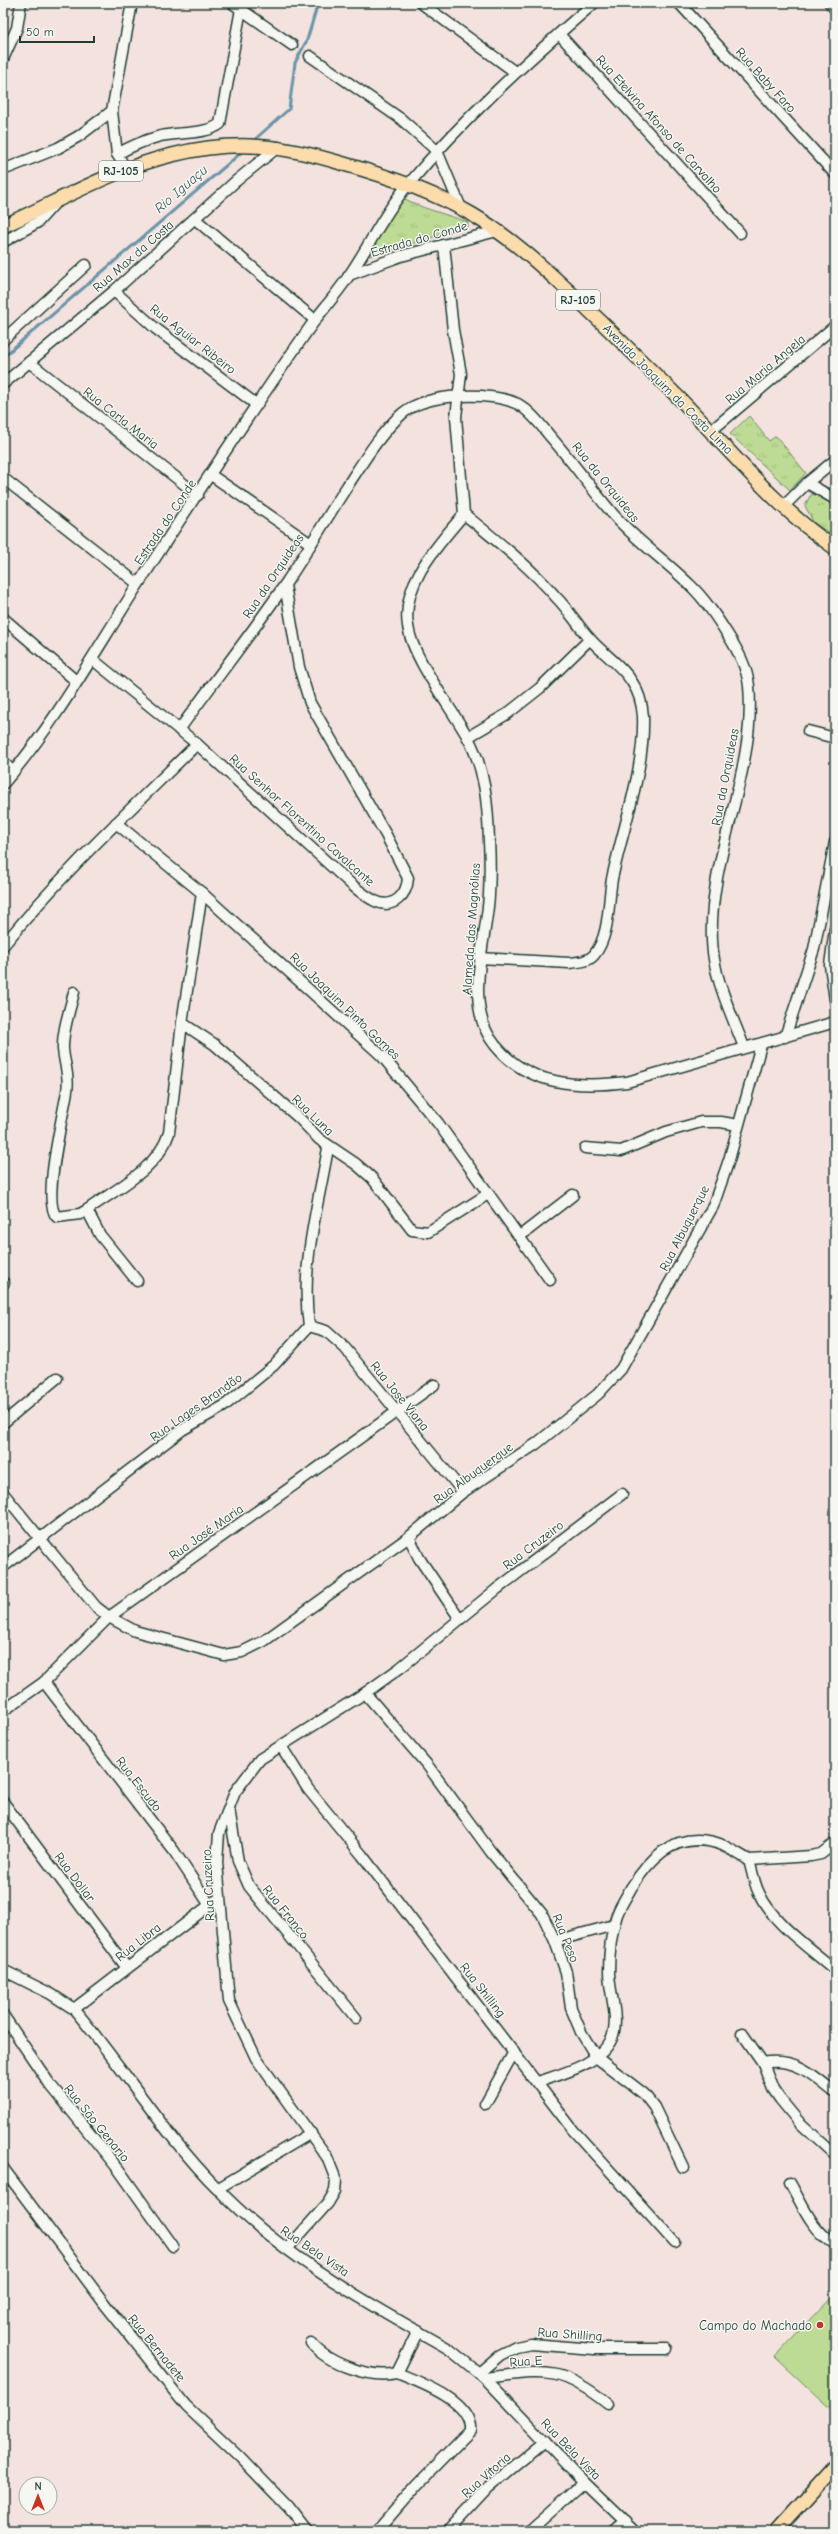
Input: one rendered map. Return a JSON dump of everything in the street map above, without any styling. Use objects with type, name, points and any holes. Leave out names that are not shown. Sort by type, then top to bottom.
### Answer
[{"type":"main road","name":"Avenida Joaquim da Costa Lima","points":[[3,226],[126,169],[174,154],[223,146],[263,145],[278,147],[364,170],[407,186],[461,208],[497,231],[539,264],[624,344],[712,431],[784,506],[816,535],[835,548]]},
{"type":"main road","points":[[776,2531],[835,2466]]},
{"type":"street","points":[[3,59],[17,28],[21,3]]},
{"type":"street","points":[[126,169],[117,154],[112,111],[132,3]]},
{"type":"street","points":[[232,3],[292,45]]},
{"type":"street","points":[[421,3],[515,72]]},
{"type":"street","name":"Estrada do Conde","points":[[3,784],[14,772],[45,730],[92,659],[138,584],[257,406],[315,320],[350,276],[391,206],[437,151],[515,72],[594,3]]},
{"type":"street","name":"Rua Baby Faro","points":[[679,3],[835,174]]},
{"type":"street","points":[[830,3],[835,9]]},
{"type":"street","points":[[117,154],[135,144],[158,137],[210,129],[220,124],[242,10]]},
{"type":"street","name":"Rua Etelvina Afonso de Carvalho","points":[[559,34],[740,233]]},
{"type":"street","points":[[310,56],[401,118],[437,151],[461,208]]},
{"type":"street","points":[[3,170],[58,148],[80,136],[112,111]]},
{"type":"street","name":"Rua Max da Costa","points":[[3,384],[114,291],[278,147]]},
{"type":"street","points":[[3,242],[38,222],[56,202]]},
{"type":"street","points":[[195,219],[315,320]]},
{"type":"street","name":"Estrada do Conde","points":[[350,276],[370,266],[497,231]]},
{"type":"street","points":[[444,245],[453,330],[461,374],[456,417],[464,514],[526,565],[557,597],[590,639],[632,682],[640,698],[643,716],[642,744],[612,879],[601,943],[594,956],[583,962],[480,958]]},
{"type":"street","name":"Rua Max da Costa","points":[[3,340],[86,265]]},
{"type":"street","name":"Rua Aguiar Ribeiro","points":[[114,291],[154,328],[257,406]]},
{"type":"street","name":"Rua Maria Angela","points":[[712,431],[835,326]]},
{"type":"street","name":"Rua Carla Maria","points":[[29,362],[198,495]]},
{"type":"street","name":"Rua da Orquideas","points":[[179,730],[285,584],[359,467],[393,423],[405,411],[424,402],[459,397],[503,399],[520,405],[537,421],[611,512],[638,541],[693,588],[717,618],[736,647],[746,668],[749,687],[749,716],[743,766],[716,883],[713,902],[712,938],[718,978],[744,1047]]},
{"type":"street","points":[[784,506],[807,483],[835,460]]},
{"type":"street","points":[[211,476],[310,544]]},
{"type":"street","points":[[3,478],[138,584]]},
{"type":"street","points":[[807,483],[835,499]]},
{"type":"street","name":"Alameda das Magnólias","points":[[464,514],[432,552],[411,591],[408,626],[423,662],[468,737],[480,765],[489,841],[489,895],[478,982],[480,1006],[494,1044],[514,1063],[541,1076],[567,1084],[595,1086],[627,1082],[744,1047],[760,1045],[835,1022]]},
{"type":"street","name":"Rua Senhor Florentino Cavalcante","points":[[92,659],[197,744],[368,897],[377,902],[387,904],[396,901],[404,895],[408,878],[402,864],[310,703],[299,667],[285,584]]},
{"type":"street","points":[[3,618],[76,681]]},
{"type":"street","points":[[468,737],[507,714],[540,688],[590,639]]},
{"type":"street","points":[[808,731],[835,738]]},
{"type":"street","points":[[3,946],[39,902],[116,823],[197,744]]},
{"type":"street","points":[[3,762],[14,772]]},
{"type":"street","name":"Rua Joaquim Pinto Gomes","points":[[116,823],[202,893],[382,1056],[438,1123],[550,1280]]},
{"type":"street","points":[[785,1037],[814,949],[835,843]]},
{"type":"street","points":[[74,992],[63,1048],[68,1084],[57,1135],[52,1210],[57,1217],[80,1214],[87,1210],[138,1173],[166,1143],[169,1133],[182,1022],[202,893]]},
{"type":"street","points":[[835,929],[830,965],[835,1000]]},
{"type":"street","name":"Rua Luna","points":[[182,1022],[214,1044],[299,1118],[328,1148],[356,1164],[372,1178],[412,1230],[428,1232],[488,1194]]},
{"type":"street","name":"Rua Albuquerque","points":[[3,1493],[96,1607],[109,1617],[135,1631],[186,1646],[224,1655],[242,1652],[264,1641],[409,1538],[463,1492],[536,1444],[598,1394],[621,1369],[713,1206],[729,1160],[760,1045]]},
{"type":"street","points":[[585,1148],[621,1150],[666,1132],[701,1122],[721,1122],[738,1125]]},
{"type":"street","points":[[309,1326],[305,1300],[307,1261],[328,1148]]},
{"type":"street","points":[[520,1236],[573,1195]]},
{"type":"street","points":[[87,1210],[100,1235],[137,1281]]},
{"type":"street","name":"Rua Jose Viana","points":[[309,1326],[333,1336],[463,1492]]},
{"type":"street","name":"Rua Lages Brandão","points":[[3,1567],[182,1430],[224,1406],[274,1365],[309,1326]]},
{"type":"street","points":[[3,1423],[58,1378]]},
{"type":"street","name":"Rua José Maria","points":[[3,1711],[44,1682],[109,1617],[434,1385]]},
{"type":"street","name":"Rua Cruzeiro","points":[[286,2249],[328,2203],[335,2191],[336,2180],[328,2157],[256,2058],[229,2001],[217,1862],[219,1841],[229,1805],[250,1770],[260,1758],[365,1693],[622,1494]]},
{"type":"street","points":[[409,1538],[420,1558],[460,1619]]},
{"type":"street","name":"Rua Escudo","points":[[44,1682],[174,1851],[209,1904]]},
{"type":"street","name":"Rua Peso","points":[[365,1693],[428,1766],[491,1852],[542,1914],[555,1941],[566,1972],[572,2008],[581,2032],[596,2057],[644,2094],[654,2107],[683,2167]]},
{"type":"street","name":"Rua Shilling","points":[[281,1746],[308,1789],[362,1855],[574,2130],[674,2242]]},
{"type":"street","name":"Rua Dollar","points":[[3,1802],[127,1968]]},
{"type":"street","name":"Rua Franco","points":[[229,1805],[234,1848],[249,1886],[356,2018]]},
{"type":"street","points":[[538,2082],[596,2057],[612,2038],[614,2027],[609,1971],[614,1925],[619,1908],[651,1859],[667,1847],[684,1842],[707,1841],[722,1844],[749,1860],[811,1856],[821,1854],[835,1843]]},
{"type":"street","points":[[749,1860],[759,1893],[766,1905],[787,1928],[835,1970]]},
{"type":"street","name":"Rua Libra","points":[[74,2009],[209,1904],[220,1899]]},
{"type":"street","points":[[555,1941],[614,1925]]},
{"type":"street","name":"Rua Bela Vista","points":[[3,1970],[51,1994],[74,2009],[217,2189],[256,2226],[286,2249],[449,2349],[482,2375],[584,2482],[635,2531]]},
{"type":"street","name":"Rua Sāo Genario","points":[[3,2015],[49,2083],[119,2170],[173,2246]]},
{"type":"street","points":[[742,2033],[763,2063],[773,2089],[798,2121],[835,2155]]},
{"type":"street","points":[[485,2104],[514,2052]]},
{"type":"street","points":[[763,2063],[778,2060],[800,2067],[834,2092]]},
{"type":"street","points":[[217,2189],[311,2133]]},
{"type":"street","name":"Rua Bernadete","points":[[3,2168],[107,2307],[186,2406],[289,2508],[307,2531]]},
{"type":"street","points":[[790,2183],[813,2225],[822,2236],[835,2244]]},
{"type":"street","points":[[397,2373],[418,2331]]},
{"type":"street","points":[[311,2344],[330,2358],[354,2370],[373,2375],[397,2373],[429,2386],[462,2408],[470,2421],[470,2431],[416,2486],[377,2531]]},
{"type":"street","name":"Rua Shilling","points":[[482,2375],[500,2355],[516,2347],[531,2344],[594,2349],[667,2349]]},
{"type":"street","name":"Rua E","points":[[482,2375],[548,2372],[562,2375],[588,2387],[608,2404]]},
{"type":"street","name":"Rua Vitoria","points":[[448,2531],[488,2488],[545,2441]]},
{"type":"street","points":[[529,2531],[584,2482]]},
{"type":"street","points":[[613,2531],[625,2521]]},
{"type":"green space","points":[[401,197],[422,207],[468,222],[468,227],[370,256],[368,247]]},
{"type":"green space","points":[[749,416],[769,441],[776,436],[806,473],[790,490],[730,434]]},
{"type":"green space","points":[[816,492],[835,500],[835,537],[814,523],[805,506],[810,496]]},
{"type":"green space","name":"Campo do Machado","points":[[835,2294],[835,2413],[775,2357]]},
{"type":"waterway","name":"Rio Iguaçu","points":[[253,141],[289,109],[295,63],[307,40],[318,3]]},
{"type":"waterway","name":"Rio Iguaçu","points":[[3,357],[243,151]]},
{"type":"place","name":"Campo do Machado","points":[[820,2325]]}]
